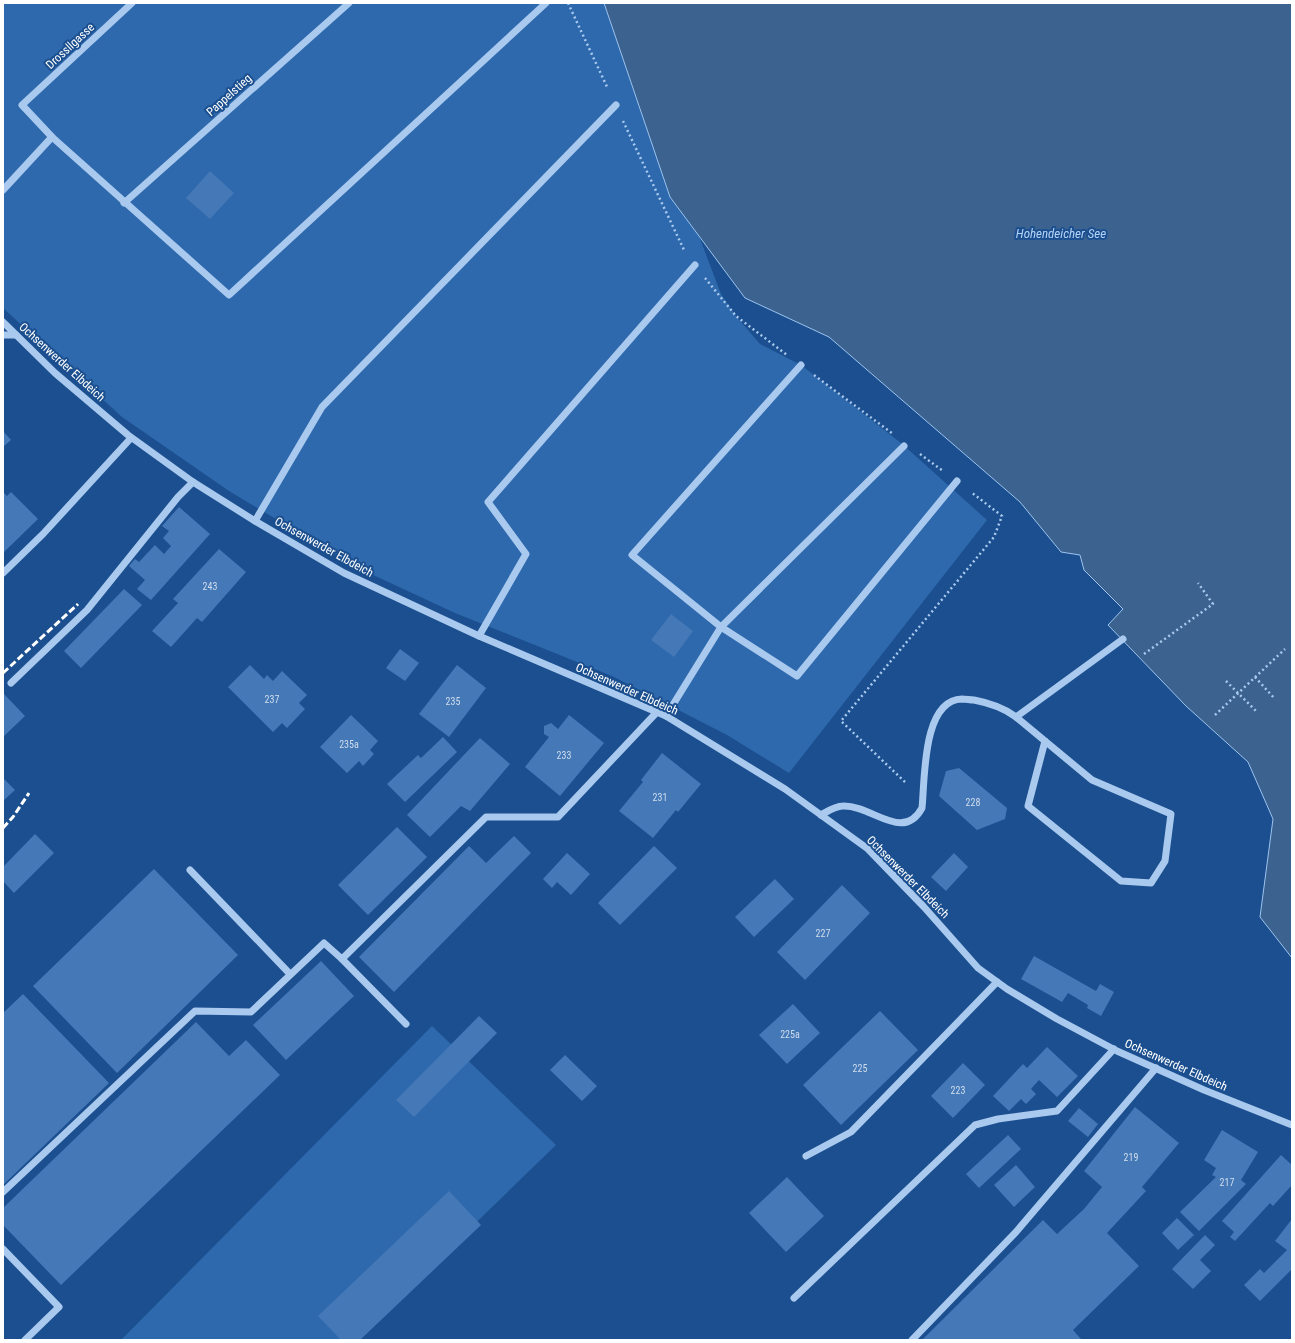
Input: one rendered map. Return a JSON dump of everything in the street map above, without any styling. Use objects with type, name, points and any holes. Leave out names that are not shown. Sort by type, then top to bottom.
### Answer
[{"type":"street","name":"Drossllgasse","points":[[52,137],[22,105],[132,3]]},
{"type":"street","name":"Pappelstieg","points":[[124,203],[349,3]]},
{"type":"street","points":[[3,190],[52,137],[124,203],[229,295],[546,3]]},
{"type":"street","points":[[254,521],[322,407],[616,105]]},
{"type":"street","points":[[479,636],[526,554],[488,502],[695,265]]},
{"type":"street","name":"Ochsenwerder Elbdeich","points":[[3,322],[55,373],[131,438],[193,482],[254,521],[344,574],[479,636],[666,716],[785,789],[868,849],[924,907],[978,968],[997,982],[1057,1019],[1114,1049],[1292,1125]]},
{"type":"street","points":[[3,335],[16,335]]},
{"type":"street","points":[[801,365],[632,555],[721,627],[797,676],[956,481]]},
{"type":"street","points":[[3,573],[43,534],[131,438]]},
{"type":"street","points":[[666,716],[721,627],[904,446]]},
{"type":"street","points":[[11,683],[87,610],[178,497],[193,482]]},
{"type":"street","points":[[1016,717],[1123,639]]},
{"type":"street","points":[[821,815],[834,807],[853,806],[881,816],[892,822],[903,824],[914,819],[922,808],[930,730],[939,713],[948,704],[961,698],[988,702],[1005,709],[1016,717],[1045,741],[1092,780],[1171,814],[1165,861],[1151,883],[1121,881],[1028,806],[1045,741]]},
{"type":"street","points":[[342,959],[486,817],[558,817],[657,712]]},
{"type":"street","points":[[190,870],[290,974]]},
{"type":"street","points":[[3,1192],[195,1011],[251,1012],[324,943],[342,959],[406,1024]]},
{"type":"street","points":[[806,1156],[851,1132],[997,982]]},
{"type":"street","points":[[794,1298],[975,1125],[985,1121],[1057,1111],[1114,1049]]},
{"type":"street","points":[[912,1340],[1016,1232],[1156,1068]]},
{"type":"street","points":[[3,1249],[59,1307],[24,1340]]},
{"type":"path","points":[[568,3],[686,255],[736,316],[894,435]]},
{"type":"path","points":[[919,453],[1002,516],[994,537],[841,721],[902,778],[922,808]]},
{"type":"path","points":[[1144,654],[1213,604],[1198,583]]},
{"type":"path","points":[[1215,715],[1285,649]]},
{"type":"path","points":[[1255,677],[1275,699]]},
{"type":"path","points":[[1226,681],[1258,712]]},
{"type":"shaded area","points":[[3,3],[604,3],[670,197],[699,236],[721,294],[736,316],[760,344],[801,365],[901,443],[987,520],[789,773],[727,735],[612,676],[455,613],[356,567],[229,491],[122,417],[3,308]]},
{"type":"shaded area","points":[[432,1026],[556,1145],[355,1340],[121,1340]]},
{"type":"water","name":"Hohendeicher See","points":[[604,3],[1292,3],[1292,958],[1260,917],[1273,819],[1248,762],[1186,706],[1108,625],[1123,609],[1084,570],[1080,555],[1061,552],[1020,502],[829,337],[745,298],[670,197]]},
{"type":"building","points":[[210,171],[234,193],[210,219],[186,198]]},
{"type":"building","points":[[3,431],[11,440],[3,447]]},
{"type":"building","points":[[3,492],[7,496],[11,492],[38,519],[3,553]]},
{"type":"building","points":[[179,507],[210,534],[151,600],[137,589],[145,580],[129,566],[135,559],[139,562],[155,545],[164,554],[171,546],[163,538],[169,531],[162,526]]},
{"type":"building","points":[[219,549],[246,572],[202,622],[197,618],[171,647],[152,631],[178,603],[173,599]]},
{"type":"building","points":[[124,589],[142,605],[81,668],[64,651]]},
{"type":"building","points":[[671,614],[693,631],[674,657],[651,640]]},
{"type":"building","points":[[400,649],[419,663],[405,681],[386,668]]},
{"type":"building","points":[[250,665],[264,679],[267,675],[273,681],[282,671],[307,695],[299,703],[305,709],[287,728],[282,723],[273,732],[228,687]]},
{"type":"building","points":[[457,665],[486,688],[449,737],[419,714]]},
{"type":"building","points":[[3,693],[25,716],[3,737]]},
{"type":"building","points":[[351,715],[378,741],[370,750],[374,754],[363,766],[359,761],[347,773],[320,747]]},
{"type":"building","points":[[569,715],[604,743],[560,796],[525,767],[549,737],[544,734],[544,726],[551,723],[558,729]]},
{"type":"building","points":[[443,737],[457,752],[405,802],[387,784],[418,755],[421,758]]},
{"type":"building","points":[[480,738],[510,764],[470,811],[461,806],[430,837],[407,815]]},
{"type":"building","points":[[662,753],[701,784],[678,812],[676,810],[653,838],[619,811],[643,782],[641,780]]},
{"type":"building","points":[[959,768],[1007,808],[1005,819],[977,830],[939,796],[946,771]]},
{"type":"building","points":[[3,778],[15,790],[3,801]]},
{"type":"building","points":[[397,827],[427,857],[368,915],[338,885]]},
{"type":"building","points":[[35,834],[54,853],[14,893],[3,881],[3,867]]},
{"type":"building","points":[[514,836],[531,853],[394,992],[359,957],[469,846],[486,863]]},
{"type":"building","points":[[654,846],[677,868],[620,925],[598,903]]},
{"type":"building","points":[[567,853],[590,874],[571,895],[557,882],[552,888],[543,879]]},
{"type":"building","points":[[954,853],[968,867],[946,891],[931,877]]},
{"type":"building","points":[[154,869],[238,955],[117,1073],[33,986]]},
{"type":"building","points":[[775,879],[794,899],[754,937],[735,917]]},
{"type":"building","points":[[842,885],[870,913],[805,980],[777,952]]},
{"type":"building","points":[[1034,956],[1096,991],[1100,984],[1114,992],[1101,1016],[1087,1008],[1088,1005],[1068,993],[1062,1002],[1021,979]]},
{"type":"building","points":[[321,961],[354,996],[286,1060],[253,1025]]},
{"type":"building","points":[[23,994],[109,1083],[3,1185],[3,1013]]},
{"type":"building","points":[[793,1004],[820,1033],[787,1064],[759,1035]]},
{"type":"building","points":[[880,1011],[918,1050],[841,1125],[803,1085]]},
{"type":"building","points":[[479,1016],[497,1033],[414,1117],[396,1100]]},
{"type":"building","points":[[196,1022],[229,1056],[246,1040],[280,1075],[61,1285],[3,1225],[3,1208]]},
{"type":"building","points":[[1047,1047],[1078,1076],[1057,1097],[1039,1080],[1031,1089],[1036,1094],[1026,1104],[1021,1099],[1009,1111],[993,1096],[1023,1064],[1027,1068]]},
{"type":"building","points":[[565,1055],[597,1086],[582,1101],[550,1070]]},
{"type":"building","points":[[963,1063],[985,1085],[953,1118],[931,1096]]},
{"type":"building","points":[[1135,1107],[1179,1143],[1142,1187],[1146,1191],[1107,1233],[1139,1266],[1073,1330],[1081,1339],[922,1340],[1043,1220],[1057,1234],[1084,1209],[1102,1187],[1084,1171]]},
{"type":"building","points":[[1079,1108],[1098,1124],[1088,1137],[1068,1121]]},
{"type":"building","points":[[1222,1130],[1258,1152],[1241,1180],[1246,1184],[1199,1231],[1180,1212],[1216,1177],[1212,1175],[1216,1168],[1204,1160]]},
{"type":"building","points":[[1008,1135],[1021,1149],[979,1188],[966,1174]]},
{"type":"building","points":[[1281,1155],[1292,1165],[1292,1185],[1273,1206],[1270,1203],[1235,1241],[1230,1237],[1234,1232],[1222,1221]]},
{"type":"building","points":[[1016,1165],[1035,1187],[1014,1207],[994,1185]]},
{"type":"building","points":[[787,1177],[824,1216],[786,1252],[749,1213]]},
{"type":"building","points":[[449,1191],[481,1225],[360,1340],[341,1340],[318,1316]]},
{"type":"building","points":[[1177,1218],[1194,1235],[1178,1250],[1162,1233]]},
{"type":"building","points":[[1292,1219],[1292,1269],[1260,1301],[1244,1285],[1260,1269],[1264,1273],[1287,1250],[1275,1241]]},
{"type":"building","points":[[1205,1235],[1215,1245],[1200,1260],[1211,1271],[1193,1289],[1172,1269]]},
{"type":"railway","points":[[3,673],[78,604]]},
{"type":"railway","points":[[3,828],[13,817],[29,793]]}]
